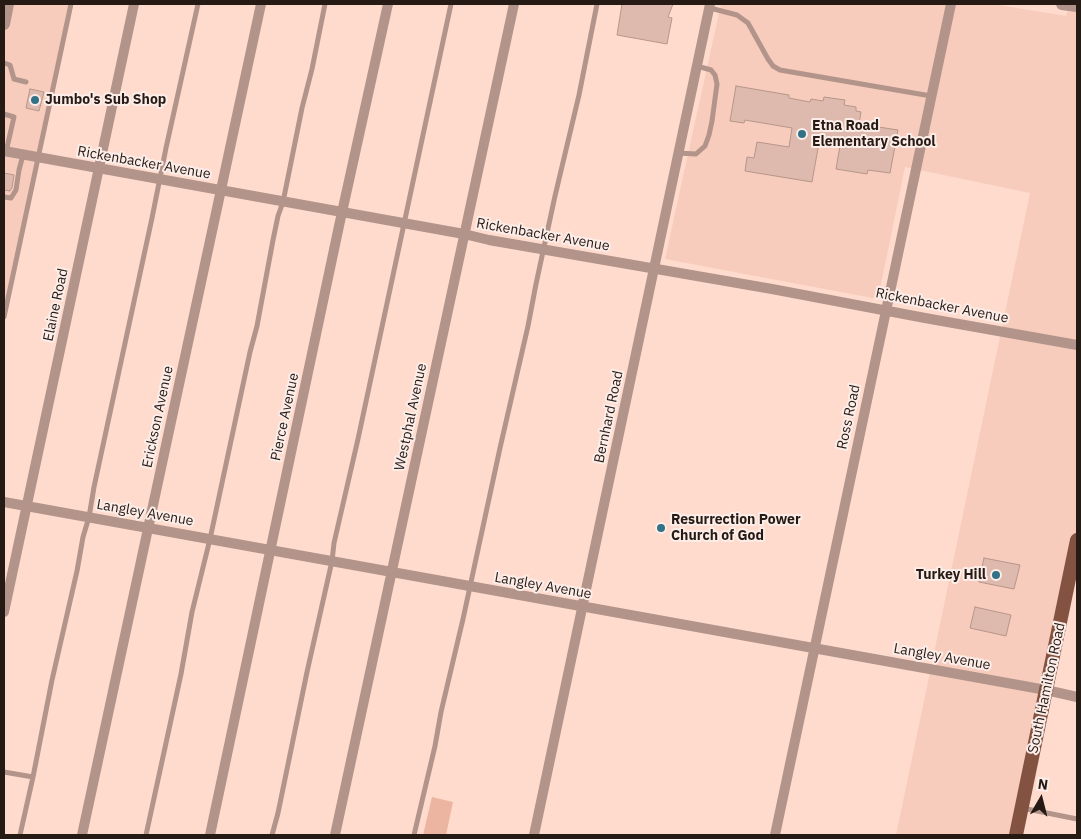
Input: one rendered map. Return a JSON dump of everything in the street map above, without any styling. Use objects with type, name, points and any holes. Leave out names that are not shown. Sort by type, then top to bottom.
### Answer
[{"type":"main road","name":"South Hamilton Road","points":[[1016,835],[1077,540]]},
{"type":"street","points":[[4,24],[8,4]]},
{"type":"street","name":"Elaine Road","points":[[4,612],[134,4]]},
{"type":"street","name":"Erickson Avenue","points":[[82,835],[261,4]]},
{"type":"street","name":"Pierce Avenue","points":[[210,835],[388,4]]},
{"type":"street","name":"Westphal Avenue","points":[[336,835],[514,4]]},
{"type":"street","name":"Ross Road","points":[[775,835],[951,4]]},
{"type":"street","points":[[1062,4],[1077,6]]},
{"type":"street","name":"Bernhard Road","points":[[534,835],[709,6]]},
{"type":"street","name":"Rickenbacker Avenue","points":[[5,152],[404,223],[489,240],[772,288],[1077,345]]},
{"type":"street","name":"Langley Avenue","points":[[4,502],[1077,697]]},
{"type":"lane","points":[[4,317],[70,4]]},
{"type":"lane","points":[[20,835],[77,571],[82,537],[89,517],[198,4]]},
{"type":"lane","points":[[146,835],[181,674],[192,612],[257,326],[278,216],[283,202],[325,4]]},
{"type":"lane","points":[[272,835],[451,4]]},
{"type":"lane","points":[[414,835],[528,326],[554,196],[578,96],[597,4]]},
{"type":"lane","points":[[709,6],[737,15],[748,23],[768,60],[780,70],[931,96]]},
{"type":"lane","points":[[4,63],[10,65],[14,79],[26,82]]},
{"type":"lane","points":[[678,153],[696,154],[705,146],[711,128],[717,84],[711,70],[697,66]]},
{"type":"lane","points":[[4,114],[14,117],[5,152]]},
{"type":"lane","points":[[4,197],[11,198],[16,190],[23,155]]},
{"type":"lane","points":[[4,772],[33,777]]},
{"type":"lane","points":[[1022,808],[1077,820]]},
{"type":"shaded area","points":[[4,4],[71,4],[4,316]]},
{"type":"shaded area","points":[[721,4],[993,4],[1066,16],[1070,4],[1077,4],[1077,540],[1015,835],[896,835],[1030,193],[905,167],[878,299],[665,259]]},
{"type":"shaded area","points":[[432,797],[453,802],[446,835],[423,835]]},
{"type":"building","points":[[622,4],[673,4],[668,17],[672,18],[667,44],[617,35]]},
{"type":"building","points":[[736,86],[789,95],[789,98],[810,102],[811,99],[823,101],[824,97],[845,100],[844,105],[856,107],[856,111],[861,112],[859,124],[898,130],[890,173],[868,170],[867,174],[836,169],[841,140],[820,137],[812,182],[745,171],[747,157],[754,158],[757,142],[789,147],[792,128],[745,120],[744,123],[730,121]]},
{"type":"building","name":"Jumbo's Sub Shop","points":[[30,89],[44,92],[39,111],[26,108]]},
{"type":"building","points":[[4,173],[14,175],[10,191],[4,190]]},
{"type":"building","points":[[984,558],[1020,565],[1014,589],[979,582]]},
{"type":"building","points":[[975,607],[1011,615],[1006,636],[970,628]]},
{"type":"place","name":"Jumbo's Sub Shop","points":[[35,100]]},
{"type":"place","name":"Etna Road Elementary School","points":[[802,134]]},
{"type":"place","name":"Resurrection Power Church of God","points":[[661,528]]},
{"type":"place","name":"Turkey Hill","points":[[996,575]]}]
